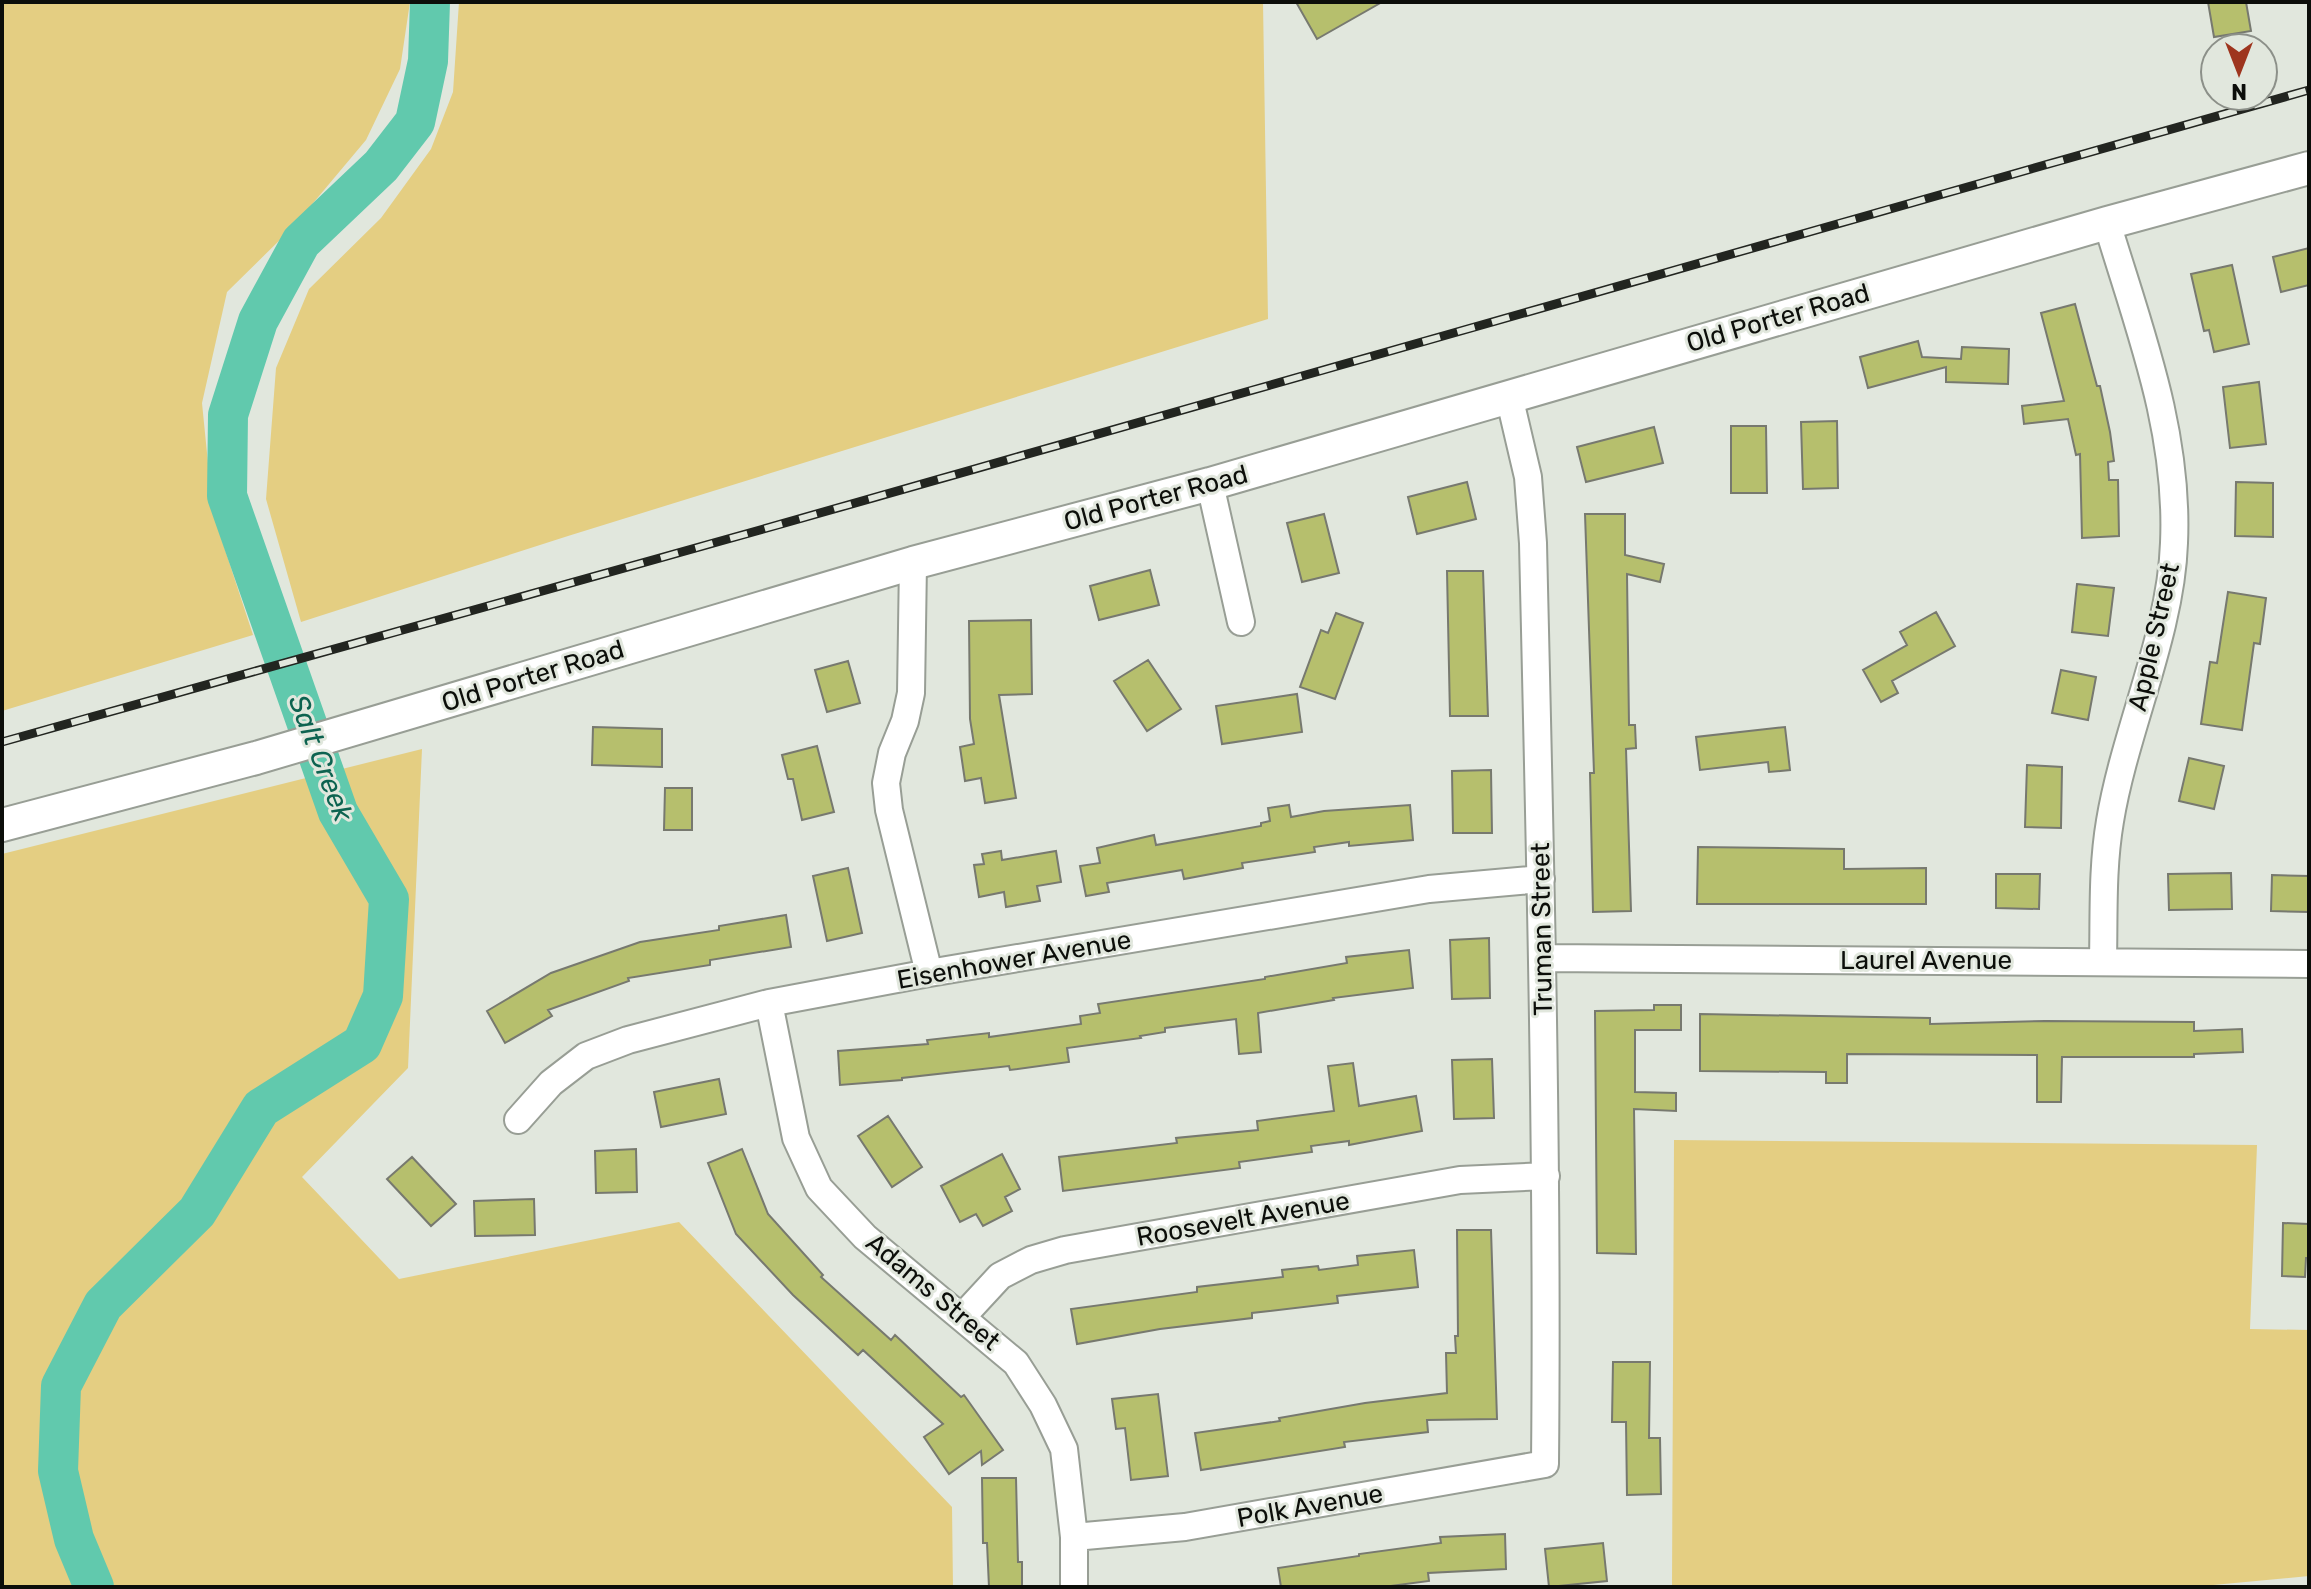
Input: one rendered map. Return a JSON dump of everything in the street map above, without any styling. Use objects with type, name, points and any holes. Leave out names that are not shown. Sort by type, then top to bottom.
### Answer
[{"type":"street","name":"Old Porter Road","points":[[2,825],[256,758],[913,563],[1210,484],[2107,223],[2309,168]]},
{"type":"street","name":"Apple Street","points":[[2103,961],[2104,877],[2110,820],[2171,586],[2175,531],[2171,453],[2164,410],[2107,223]]},
{"type":"street","name":"Truman Street","points":[[1509,396],[1528,477],[1532,510],[1544,958],[1545,1464]]},
{"type":"street","points":[[1210,484],[1241,622]]},
{"type":"street","points":[[913,563],[911,693],[886,783],[889,810],[929,973]]},
{"type":"street","name":"Eisenhower Avenue","points":[[518,1120],[551,1083],[586,1056],[641,1036],[769,1003],[1429,889],[1541,879]]},
{"type":"street","name":"Laurel Avenue","points":[[1544,958],[2309,964]]},
{"type":"street","name":"Adams Street","points":[[769,1003],[796,1138],[819,1188],[865,1237],[1016,1363],[1043,1405],[1064,1449],[1074,1537],[1074,1587]]},
{"type":"street","name":"Roosevelt Avenue","points":[[963,1316],[1000,1276],[1031,1260],[1065,1250],[1460,1180],[1546,1176]]},
{"type":"street","name":"Polk Avenue","points":[[1074,1537],[1185,1527],[1545,1464]]},
{"type":"shaded area","points":[[2,2],[410,2],[400,69],[366,140],[293,227],[227,292],[202,403],[213,513],[253,635],[2,711]]},
{"type":"shaded area","points":[[459,2],[1263,2],[1268,319],[301,622],[266,499],[276,368],[309,289],[381,218],[431,149],[453,92]]},
{"type":"shaded area","points":[[422,749],[408,1068],[302,1177],[399,1279],[679,1222],[952,1507],[953,1587],[2,1587],[2,854]]},
{"type":"shaded area","points":[[1674,1140],[2257,1145],[2250,1329],[2309,1330],[2309,1576],[2192,1587],[1672,1587]]},
{"type":"building","points":[[1296,2],[1382,2],[1317,39]]},
{"type":"building","points":[[2208,2],[2246,2],[2251,31],[2213,32]]},
{"type":"building","points":[[2309,248],[2309,285],[2281,292],[2273,257]]},
{"type":"building","points":[[2232,265],[2249,344],[2214,352],[2209,330],[2204,331],[2191,274]]},
{"type":"building","points":[[2075,304],[2097,386],[2100,386],[2110,432],[2114,461],[2108,462],[2109,480],[2118,480],[2119,536],[2082,538],[2080,454],[2076,455],[2068,419],[2024,424],[2022,406],[2064,401],[2041,313]]},
{"type":"building","points":[[1918,341],[1922,357],[1961,359],[1962,347],[2009,349],[2008,384],[1946,382],[1946,367],[1868,388],[1860,357]]},
{"type":"building","points":[[2259,382],[2266,444],[2230,448],[2223,387]]},
{"type":"building","points":[[1837,421],[1838,488],[1803,489],[1801,422]]},
{"type":"building","points":[[1731,426],[1766,426],[1767,493],[1731,493]]},
{"type":"building","points":[[1654,427],[1663,463],[1586,482],[1577,447]]},
{"type":"building","points":[[1467,482],[1476,519],[1417,534],[1408,497]]},
{"type":"building","points":[[2236,482],[2273,483],[2273,537],[2235,536]]},
{"type":"building","points":[[1324,514],[1339,573],[1302,582],[1287,523]]},
{"type":"building","points":[[1585,514],[1625,514],[1625,555],[1664,564],[1660,582],[1627,574],[1629,725],[1635,725],[1636,748],[1626,749],[1631,911],[1593,912],[1590,773],[1594,773]]},
{"type":"building","points":[[1150,570],[1159,605],[1099,620],[1090,586]]},
{"type":"building","points":[[1447,571],[1483,571],[1488,716],[1450,716]]},
{"type":"building","points":[[2077,584],[2114,588],[2108,636],[2072,632]]},
{"type":"building","points":[[2228,592],[2266,598],[2260,644],[2254,643],[2242,730],[2201,724],[2210,662],[2217,663]]},
{"type":"building","points":[[1936,612],[1955,646],[1892,681],[1898,693],[1881,702],[1863,670],[1907,645],[1900,632]]},
{"type":"building","points":[[1336,613],[1363,623],[1335,699],[1300,687],[1321,630],[1328,633]]},
{"type":"building","points":[[1031,620],[1032,694],[999,695],[1016,798],[985,803],[981,778],[965,781],[960,747],[974,744],[970,719],[969,621]]},
{"type":"building","points":[[1148,660],[1181,709],[1147,731],[1114,681]]},
{"type":"building","points":[[848,661],[860,703],[827,712],[815,670]]},
{"type":"building","points":[[2061,670],[2096,677],[2088,720],[2052,713]]},
{"type":"building","points":[[1297,694],[1302,732],[1222,744],[1216,706]]},
{"type":"building","points":[[593,727],[662,729],[662,767],[592,765]]},
{"type":"building","points":[[1785,727],[1790,770],[1769,772],[1768,762],[1700,770],[1696,737]]},
{"type":"building","points":[[817,746],[834,812],[802,820],[793,779],[788,779],[782,755]]},
{"type":"building","points":[[2189,758],[2224,766],[2214,809],[2179,801]]},
{"type":"building","points":[[2027,765],[2062,767],[2061,828],[2025,827]]},
{"type":"building","points":[[1491,770],[1492,833],[1453,833],[1452,771]]},
{"type":"building","points":[[665,788],[692,788],[692,830],[664,830]]},
{"type":"building","points":[[1289,805],[1291,817],[1324,811],[1410,805],[1413,840],[1349,846],[1349,842],[1314,847],[1315,852],[1242,863],[1243,868],[1184,879],[1182,870],[1107,883],[1109,892],[1086,896],[1080,866],[1100,863],[1097,848],[1154,835],[1156,845],[1261,826],[1261,823],[1270,821],[1268,808]]},
{"type":"building","points":[[1698,847],[1844,849],[1844,869],[1926,868],[1926,904],[1697,904]]},
{"type":"building","points":[[1001,851],[1002,860],[1056,851],[1061,882],[1037,886],[1040,901],[1006,907],[1004,892],[979,897],[974,865],[984,864],[982,854]]},
{"type":"building","points":[[848,868],[862,933],[827,941],[813,876]]},
{"type":"building","points":[[2231,873],[2232,909],[2169,910],[2168,874]]},
{"type":"building","points":[[1996,874],[2040,874],[2039,909],[1996,908]]},
{"type":"building","points":[[2272,875],[2309,876],[2309,912],[2271,911]]},
{"type":"building","points":[[786,915],[791,947],[710,960],[710,965],[628,978],[629,981],[548,1010],[552,1016],[505,1043],[487,1011],[551,973],[640,942],[719,930],[719,926]]},
{"type":"building","points":[[1489,938],[1490,998],[1452,999],[1450,940]]},
{"type":"building","points":[[1409,950],[1413,988],[1333,998],[1258,1013],[1261,1052],[1239,1054],[1236,1019],[1165,1028],[1165,1032],[1141,1038],[1067,1048],[1069,1062],[840,1085],[838,1051],[928,1044],[927,1040],[989,1033],[989,1037],[1081,1024],[1080,1016],[1100,1013],[1098,1004],[1265,979],[1347,963],[1346,957]]},
{"type":"building","points":[[1654,1005],[1681,1005],[1681,1030],[1635,1030],[1635,1092],[1676,1093],[1676,1111],[1634,1109],[1636,1254],[1597,1253],[1595,1011],[1654,1010]]},
{"type":"building","points":[[1700,1014],[1930,1018],[1930,1024],[2194,1022],[2194,1031],[2242,1029],[2243,1052],[2194,1054],[2194,1057],[2062,1057],[2061,1102],[2037,1102],[2037,1055],[1847,1054],[1847,1083],[1826,1083],[1826,1072],[1700,1071]]},
{"type":"building","points":[[1492,1059],[1494,1118],[1454,1119],[1452,1060]]},
{"type":"building","points":[[1353,1063],[1359,1106],[1416,1096],[1422,1131],[1349,1145],[1349,1141],[1311,1146],[1312,1152],[1239,1162],[1240,1168],[1063,1191],[1059,1157],[1177,1143],[1176,1138],[1258,1130],[1257,1121],[1334,1111],[1328,1066]]},
{"type":"building","points":[[719,1079],[726,1114],[661,1127],[654,1092]]},
{"type":"building","points":[[888,1116],[922,1167],[892,1187],[858,1136]]},
{"type":"building","points":[[636,1149],[637,1192],[596,1193],[595,1151]]},
{"type":"building","points":[[742,1149],[768,1214],[823,1275],[821,1277],[891,1340],[895,1335],[961,1397],[964,1395],[1003,1450],[982,1465],[981,1451],[949,1474],[924,1437],[943,1424],[863,1350],[858,1355],[793,1295],[736,1234],[708,1163]]},
{"type":"building","points":[[1002,1154],[1020,1189],[1005,1197],[1012,1211],[983,1226],[976,1214],[960,1222],[941,1186]]},
{"type":"building","points":[[412,1157],[456,1204],[431,1226],[387,1179]]},
{"type":"building","points":[[534,1199],[535,1235],[475,1236],[474,1201]]},
{"type":"building","points":[[2283,1223],[2309,1224],[2309,1258],[2306,1258],[2305,1277],[2282,1276]]},
{"type":"building","points":[[1457,1230],[1491,1230],[1497,1419],[1427,1420],[1428,1432],[1344,1442],[1345,1447],[1201,1470],[1195,1433],[1280,1421],[1279,1418],[1365,1403],[1447,1393],[1446,1353],[1456,1353],[1455,1336],[1458,1336]]},
{"type":"building","points":[[1414,1250],[1418,1287],[1337,1296],[1338,1303],[1252,1313],[1252,1318],[1160,1329],[1077,1344],[1071,1309],[1197,1292],[1197,1287],[1283,1277],[1282,1270],[1318,1266],[1319,1270],[1358,1265],[1357,1256]]},
{"type":"building","points":[[1613,1362],[1650,1362],[1649,1438],[1660,1438],[1661,1494],[1627,1495],[1626,1422],[1612,1422]]},
{"type":"building","points":[[1158,1394],[1168,1476],[1131,1480],[1125,1428],[1116,1429],[1112,1399]]},
{"type":"building","points":[[982,1478],[1016,1478],[1018,1562],[1022,1562],[1022,1587],[989,1587],[987,1543],[983,1543]]},
{"type":"building","points":[[1505,1534],[1506,1569],[1428,1573],[1429,1581],[1383,1587],[1281,1587],[1278,1568],[1441,1543],[1440,1537]]},
{"type":"building","points":[[1603,1543],[1607,1581],[1549,1587],[1545,1549]]},
{"type":"waterway","name":"Salt Creek","points":[[94,1587],[74,1539],[58,1471],[61,1386],[103,1305],[197,1212],[261,1108],[362,1044],[383,996],[389,899],[338,812],[227,496],[228,415],[258,321],[301,242],[381,166],[415,122],[428,61],[430,2]]},
{"type":"railway","points":[[2,742],[2309,90]]}]
